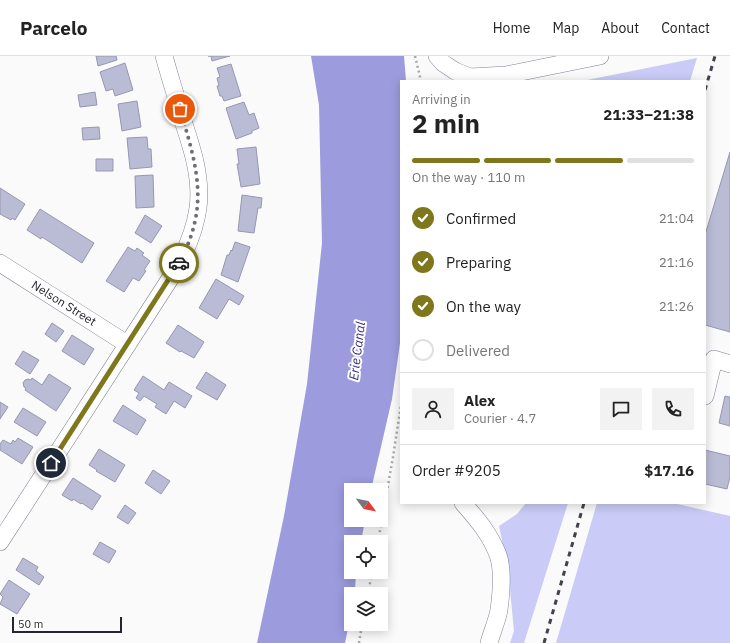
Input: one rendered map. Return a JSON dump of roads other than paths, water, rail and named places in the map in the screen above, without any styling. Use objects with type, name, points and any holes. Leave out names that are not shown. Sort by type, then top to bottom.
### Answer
[{"type":"street","points":[[0,542],[182,258],[192,232],[198,208],[198,181],[192,149],[164,56]]},
{"type":"street","points":[[437,56],[442,63],[470,79],[506,75],[600,56]]},
{"type":"street","name":"Nelson Street","points":[[0,262],[127,344]]},
{"type":"street","points":[[706,392],[714,359],[730,364]]},
{"type":"street","points":[[464,504],[481,523],[498,556],[501,577],[499,611],[489,643]]},
{"type":"water","name":"Erie Canal","points":[[311,56],[404,56],[406,80],[400,80],[400,343],[392,399],[373,483],[344,483],[344,527],[364,527],[362,535],[344,535],[344,579],[356,579],[355,587],[344,587],[344,631],[347,631],[345,643],[257,643],[284,516],[307,384],[322,243],[319,105]]},
{"type":"railway","points":[[706,87],[715,56]]},
{"type":"railway","points":[[544,643],[584,504]]}]
